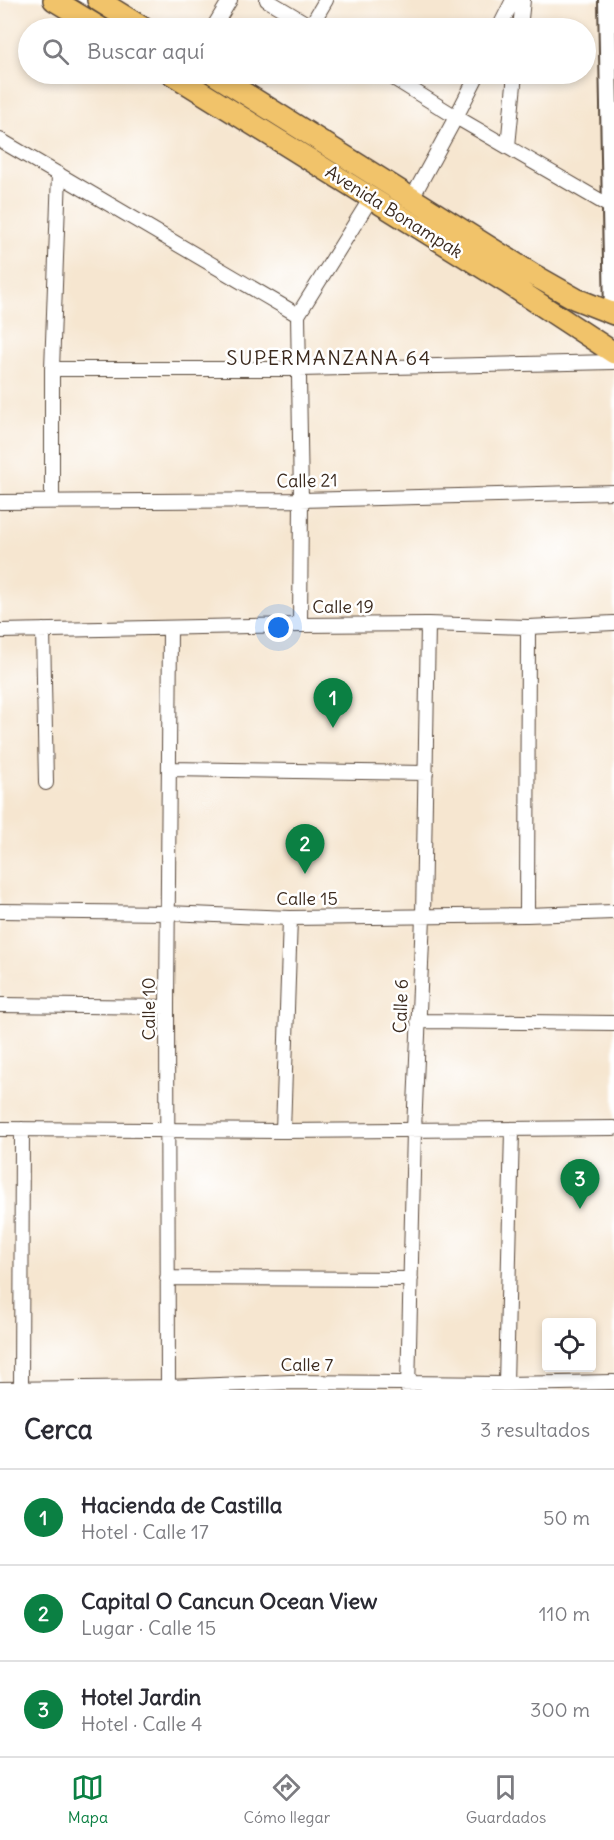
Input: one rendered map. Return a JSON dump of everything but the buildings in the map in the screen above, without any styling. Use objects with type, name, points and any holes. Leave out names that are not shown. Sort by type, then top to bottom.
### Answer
[{"type":"main road","points":[[54,0],[84,18]]},
{"type":"main road","points":[[98,0],[127,18]]},
{"type":"main road","name":"Avenida Bonampak","points":[[188,84],[506,282],[614,353]]},
{"type":"main road","name":"Avenida Bonampak","points":[[230,84],[558,289],[613,314]]},
{"type":"street","points":[[219,18],[230,0]]},
{"type":"street","points":[[267,0],[296,18]]},
{"type":"street","points":[[317,18],[326,0]]},
{"type":"street","points":[[504,18],[513,0]]},
{"type":"street","points":[[521,18],[523,0]]},
{"type":"street","points":[[607,0],[613,314]]},
{"type":"street","points":[[403,84],[611,207]]},
{"type":"street","points":[[412,198],[473,84]]},
{"type":"street","points":[[508,146],[514,84]]},
{"type":"street","points":[[0,140],[298,315]]},
{"type":"street","points":[[52,501],[52,369],[59,174]]},
{"type":"street","points":[[300,625],[301,500],[298,315],[371,198]]},
{"type":"street","points":[[52,369],[299,369],[614,362]]},
{"type":"street","name":"Calle 21","points":[[0,502],[301,500],[614,492]]},
{"type":"street","name":"Calle 19","points":[[0,631],[428,624],[528,627],[614,623]]},
{"type":"street","name":"Calle 6","points":[[408,1387],[414,1130],[423,917],[428,624]]},
{"type":"street","points":[[526,915],[528,627]]},
{"type":"street","name":"Calle 10","points":[[168,1388],[167,1007],[170,629]]},
{"type":"street","points":[[43,630],[46,783]]},
{"type":"street","points":[[170,770],[426,773]]},
{"type":"street","name":"Calle 15","points":[[0,911],[168,913],[290,918],[614,912]]},
{"type":"street","points":[[283,1131],[290,918]]},
{"type":"street","points":[[0,1005],[167,1007]]},
{"type":"street","points":[[418,1021],[614,1023]]},
{"type":"street","points":[[0,1129],[283,1131],[614,1128]]},
{"type":"street","points":[[21,1389],[22,1129]]},
{"type":"street","points":[[506,1384],[512,1130]]},
{"type":"street","points":[[167,1278],[411,1279]]},
{"type":"street","name":"Calle 7","points":[[0,1389],[408,1387],[614,1382]]},
{"type":"place","name":"Hacienda de Castilla","points":[[333,728]]},
{"type":"place","name":"Capital O Cancun Ocean View","points":[[305,874]]},
{"type":"place","name":"Hotel Jardin","points":[[580,1209]]},
{"type":"district","name":"SUPERMANZANA 64","points":[[329,358]]}]
